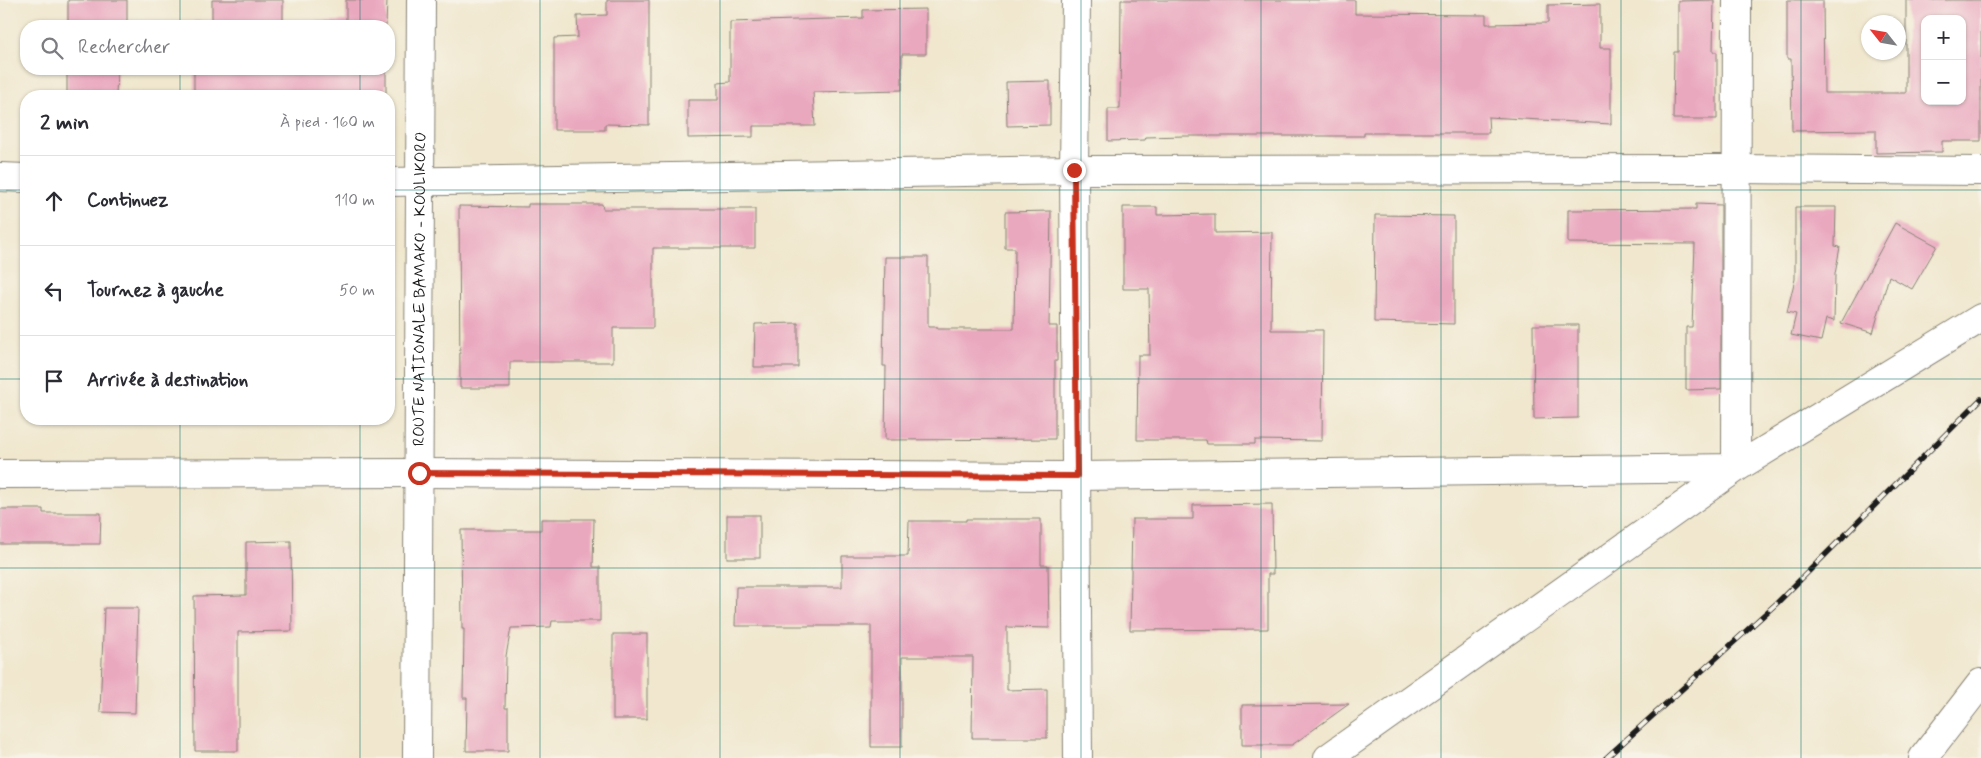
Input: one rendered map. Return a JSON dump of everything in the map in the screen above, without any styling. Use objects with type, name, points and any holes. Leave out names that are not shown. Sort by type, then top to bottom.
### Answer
[{"type":"street","name":"ROUTE NATIONALE BAMAKO - KOULIKORO","points":[[417,758],[421,0]]},
{"type":"street","points":[[1076,0],[1074,170],[1078,758]]},
{"type":"street","points":[[1736,468],[1738,0]]},
{"type":"street","points":[[395,182],[1074,170],[1737,169],[1981,171]]},
{"type":"street","points":[[0,177],[20,178]]},
{"type":"street","points":[[1328,758],[1736,468],[1981,318]]},
{"type":"street","points":[[0,474],[419,473],[1077,476],[1736,468]]},
{"type":"street","points":[[1923,758],[1981,683]]},
{"type":"building","points":[[68,0],[127,0],[127,20],[68,20]]},
{"type":"building","points":[[212,0],[283,0],[283,20],[212,20]]},
{"type":"building","points":[[346,0],[387,0],[386,20],[346,20]]},
{"type":"building","points":[[607,0],[649,0],[649,125],[605,124],[605,130],[554,130],[554,38],[578,37],[577,16],[607,15]]},
{"type":"building","points":[[1121,0],[1355,0],[1355,14],[1486,15],[1486,24],[1548,23],[1548,5],[1600,4],[1600,48],[1611,48],[1611,124],[1488,117],[1489,133],[1364,133],[1364,136],[1184,136],[1108,141],[1108,109],[1120,109]]},
{"type":"building","points":[[1714,0],[1713,52],[1717,52],[1717,119],[1673,119],[1674,52],[1678,52],[1678,1]]},
{"type":"building","points":[[1787,0],[1823,0],[1824,93],[1906,93],[1906,0],[1981,0],[1981,141],[1942,141],[1942,152],[1876,153],[1876,130],[1792,131],[1791,59],[1787,59]]},
{"type":"building","points":[[926,9],[926,54],[902,54],[902,90],[813,92],[815,126],[753,126],[753,137],[688,138],[688,100],[718,100],[718,83],[730,82],[730,22],[863,18],[863,10]]},
{"type":"building","points":[[67,75],[117,75],[116,90],[67,90]]},
{"type":"building","points":[[194,75],[386,75],[386,90],[194,90]]},
{"type":"building","points":[[1050,81],[1050,125],[1007,126],[1006,82]]},
{"type":"building","points":[[528,204],[602,204],[603,209],[755,209],[755,248],[653,248],[653,328],[613,328],[613,362],[510,362],[510,388],[460,388],[459,206],[528,207]]},
{"type":"building","points":[[1696,204],[1721,205],[1721,389],[1686,390],[1686,327],[1692,327],[1695,244],[1568,243],[1568,210],[1696,209]]},
{"type":"building","points":[[1123,207],[1157,207],[1157,215],[1215,214],[1215,233],[1272,232],[1271,330],[1323,330],[1322,441],[1255,440],[1255,444],[1207,444],[1206,440],[1137,440],[1138,355],[1150,355],[1149,289],[1123,289]]},
{"type":"building","points":[[1795,207],[1836,207],[1835,246],[1840,247],[1835,274],[1834,321],[1826,319],[1821,341],[1791,335],[1796,314],[1787,312],[1795,279]]},
{"type":"building","points":[[1051,211],[1049,326],[1057,326],[1055,439],[885,440],[886,366],[883,366],[885,257],[928,257],[928,327],[937,327],[937,329],[1014,329],[1015,248],[1005,248],[1005,212]]},
{"type":"building","points":[[1375,215],[1454,216],[1454,324],[1374,322]]},
{"type":"building","points":[[1895,223],[1937,246],[1912,289],[1889,276],[1873,333],[1841,323]]},
{"type":"building","points":[[798,323],[798,367],[754,367],[755,324]]},
{"type":"building","points":[[1533,325],[1578,325],[1578,418],[1534,419]]},
{"type":"building","points":[[1272,504],[1273,574],[1268,574],[1268,629],[1130,630],[1132,519],[1193,519],[1193,505]]},
{"type":"building","points":[[0,509],[43,509],[43,513],[101,513],[100,544],[0,544]]},
{"type":"building","points":[[727,515],[760,515],[760,558],[727,558]]},
{"type":"building","points":[[541,519],[594,519],[593,567],[600,567],[600,621],[552,621],[551,627],[511,628],[506,656],[505,708],[508,708],[508,751],[466,751],[467,698],[463,698],[464,629],[462,629],[461,530],[541,530]]},
{"type":"building","points":[[966,519],[1041,519],[1041,565],[1048,565],[1049,628],[1007,627],[1007,690],[1047,689],[1047,738],[972,738],[973,657],[902,657],[902,747],[871,747],[871,626],[735,626],[736,587],[842,587],[842,556],[908,556],[909,521],[966,521]]},
{"type":"building","points":[[291,541],[292,631],[238,632],[238,751],[195,751],[194,596],[246,595],[246,542]]},
{"type":"building","points":[[104,608],[138,608],[135,713],[100,712]]},
{"type":"building","points":[[613,634],[647,634],[647,719],[613,719]]},
{"type":"building","points":[[1349,704],[1292,745],[1242,745],[1242,705]]},
{"type":"railway","points":[[1606,758],[1777,603],[1981,399]]},
{"type":"route","points":[[419,473],[1077,476],[1074,170]]}]
